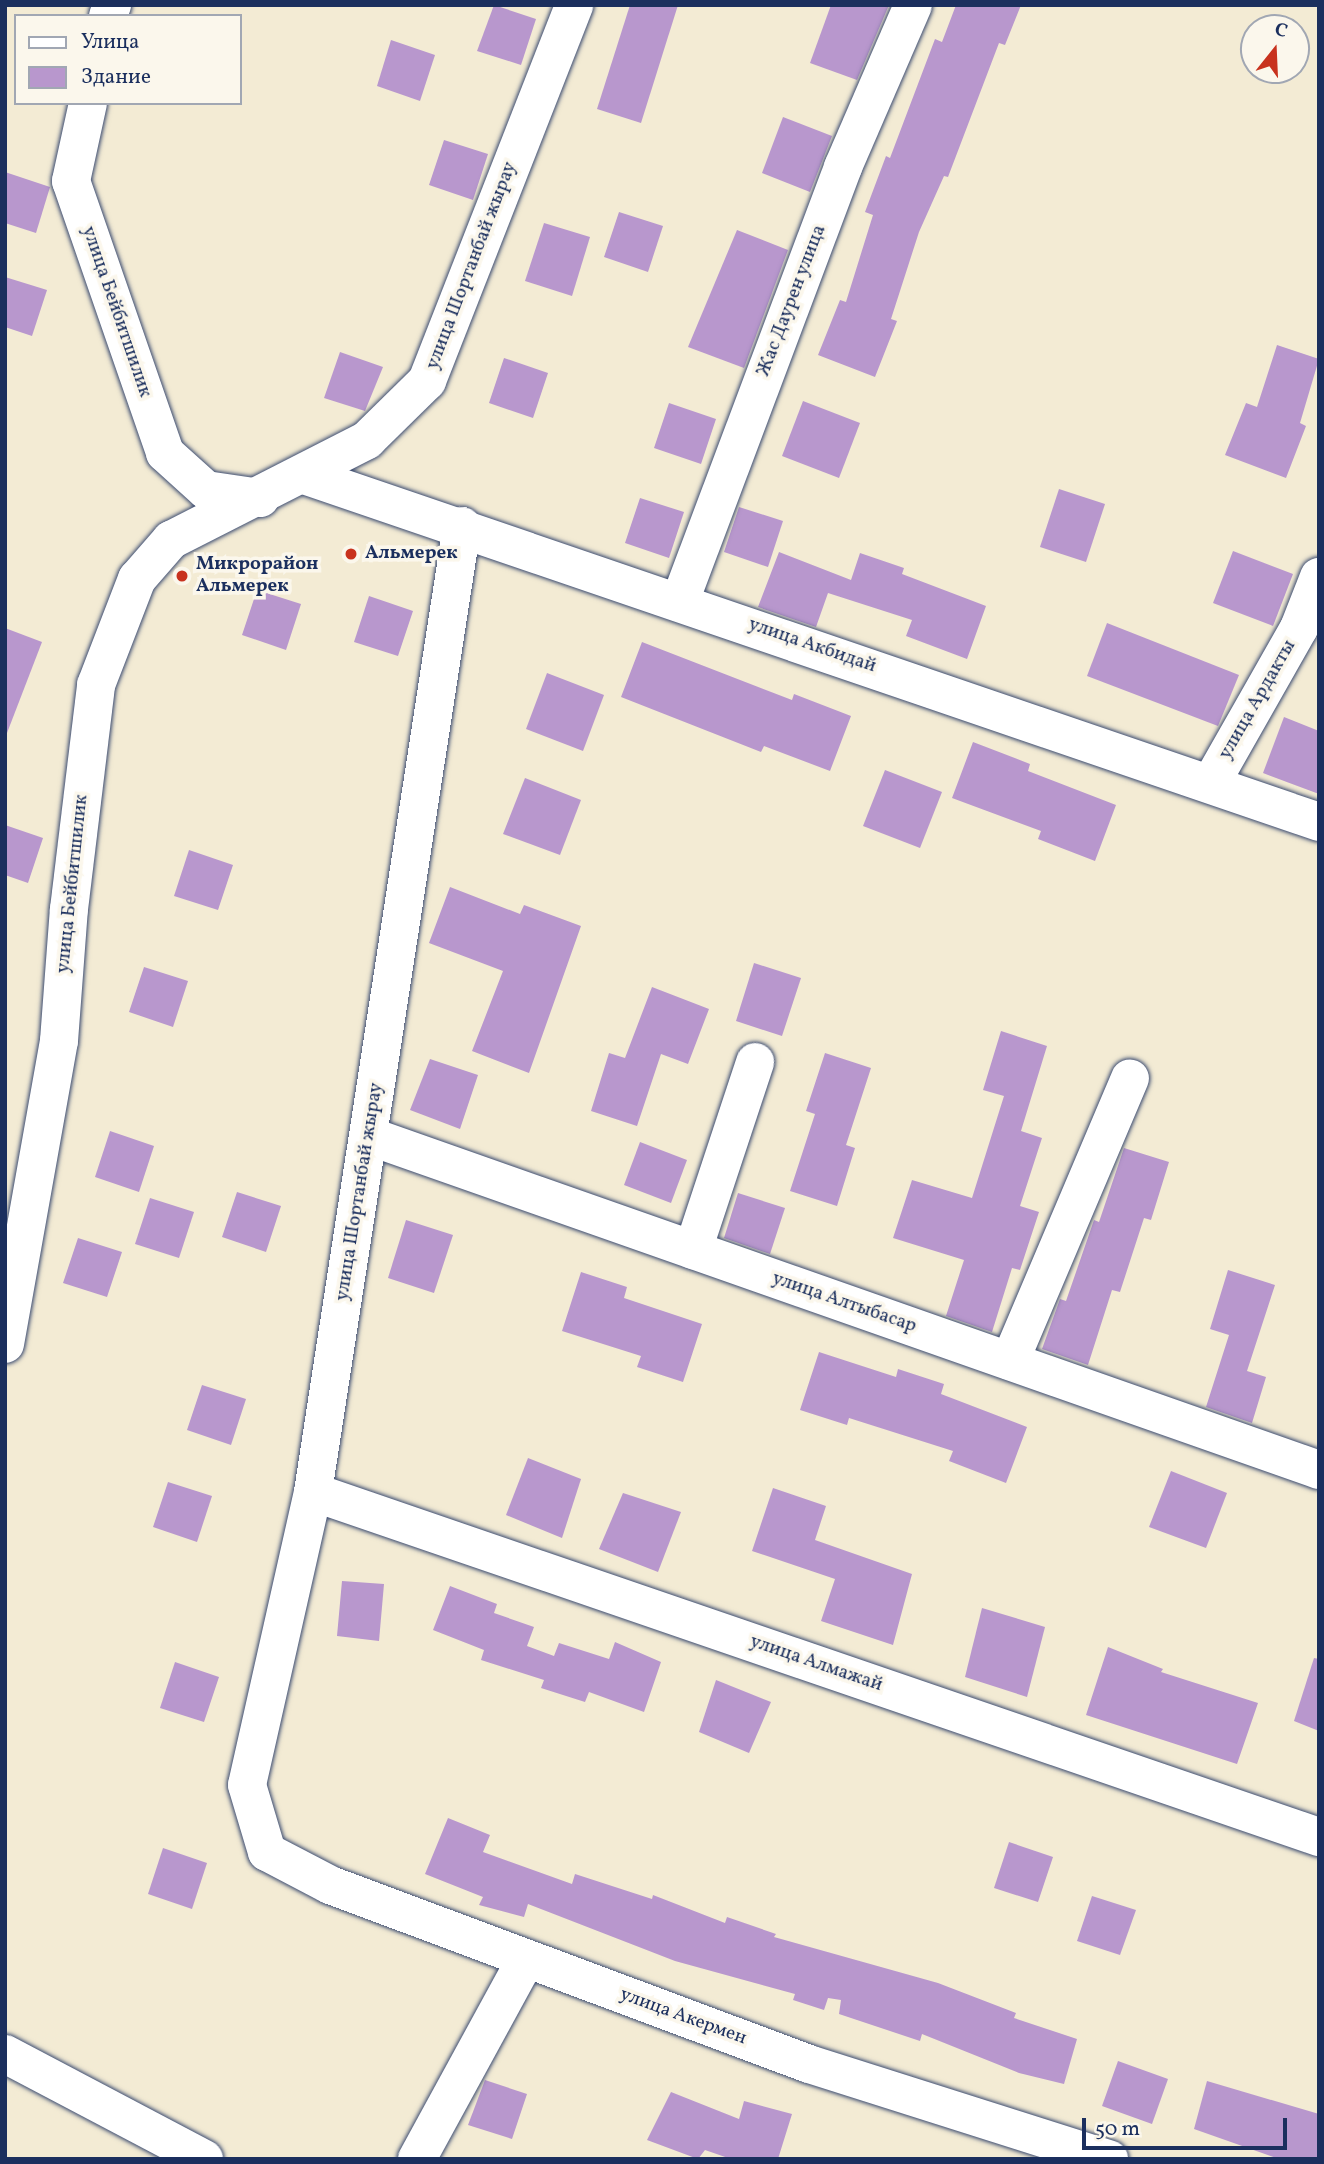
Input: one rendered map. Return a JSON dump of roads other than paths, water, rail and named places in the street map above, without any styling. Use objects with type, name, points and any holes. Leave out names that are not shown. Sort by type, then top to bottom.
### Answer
[{"type":"street","name":"улица Шортанбай жырау","points":[[304,475],[367,440],[427,381],[574,5]]},
{"type":"street","name":"Жас Даурен улица","points":[[680,601],[843,167],[912,5]]},
{"type":"street","name":"улица Бейбитшилик","points":[[88,105],[71,181],[165,453],[206,490],[260,498]]},
{"type":"street","name":"улица Бейбитшилик","points":[[5,1344],[59,1041],[69,909],[96,685],[137,579],[171,540],[304,475]]},
{"type":"street","name":"улица Акбидай","points":[[304,475],[462,526],[1319,822]]},
{"type":"street","name":"улица Шортанбай жырау","points":[[267,1852],[247,1785],[313,1492],[462,526]]},
{"type":"street","name":"улица Ардакты","points":[[1211,783],[1299,628],[1319,577]]},
{"type":"street","points":[[693,1250],[754,1062]]},
{"type":"street","points":[[1010,1361],[1130,1078]]},
{"type":"street","name":"улица Алтыбасар","points":[[369,1136],[1319,1469]]},
{"type":"street","name":"улица Алмажай","points":[[313,1492],[1319,1837]]},
{"type":"street","name":"улица Акермен","points":[[267,1852],[330,1885],[809,2064],[1109,2159]]},
{"type":"street","points":[[417,2159],[526,1959]]},
{"type":"street","points":[[5,2054],[204,2159]]},
{"type":"place","name":"Альмерек","points":[[351,554]]},
{"type":"place","name":"Микрорайон Альмерек","points":[[182,576]]}]
